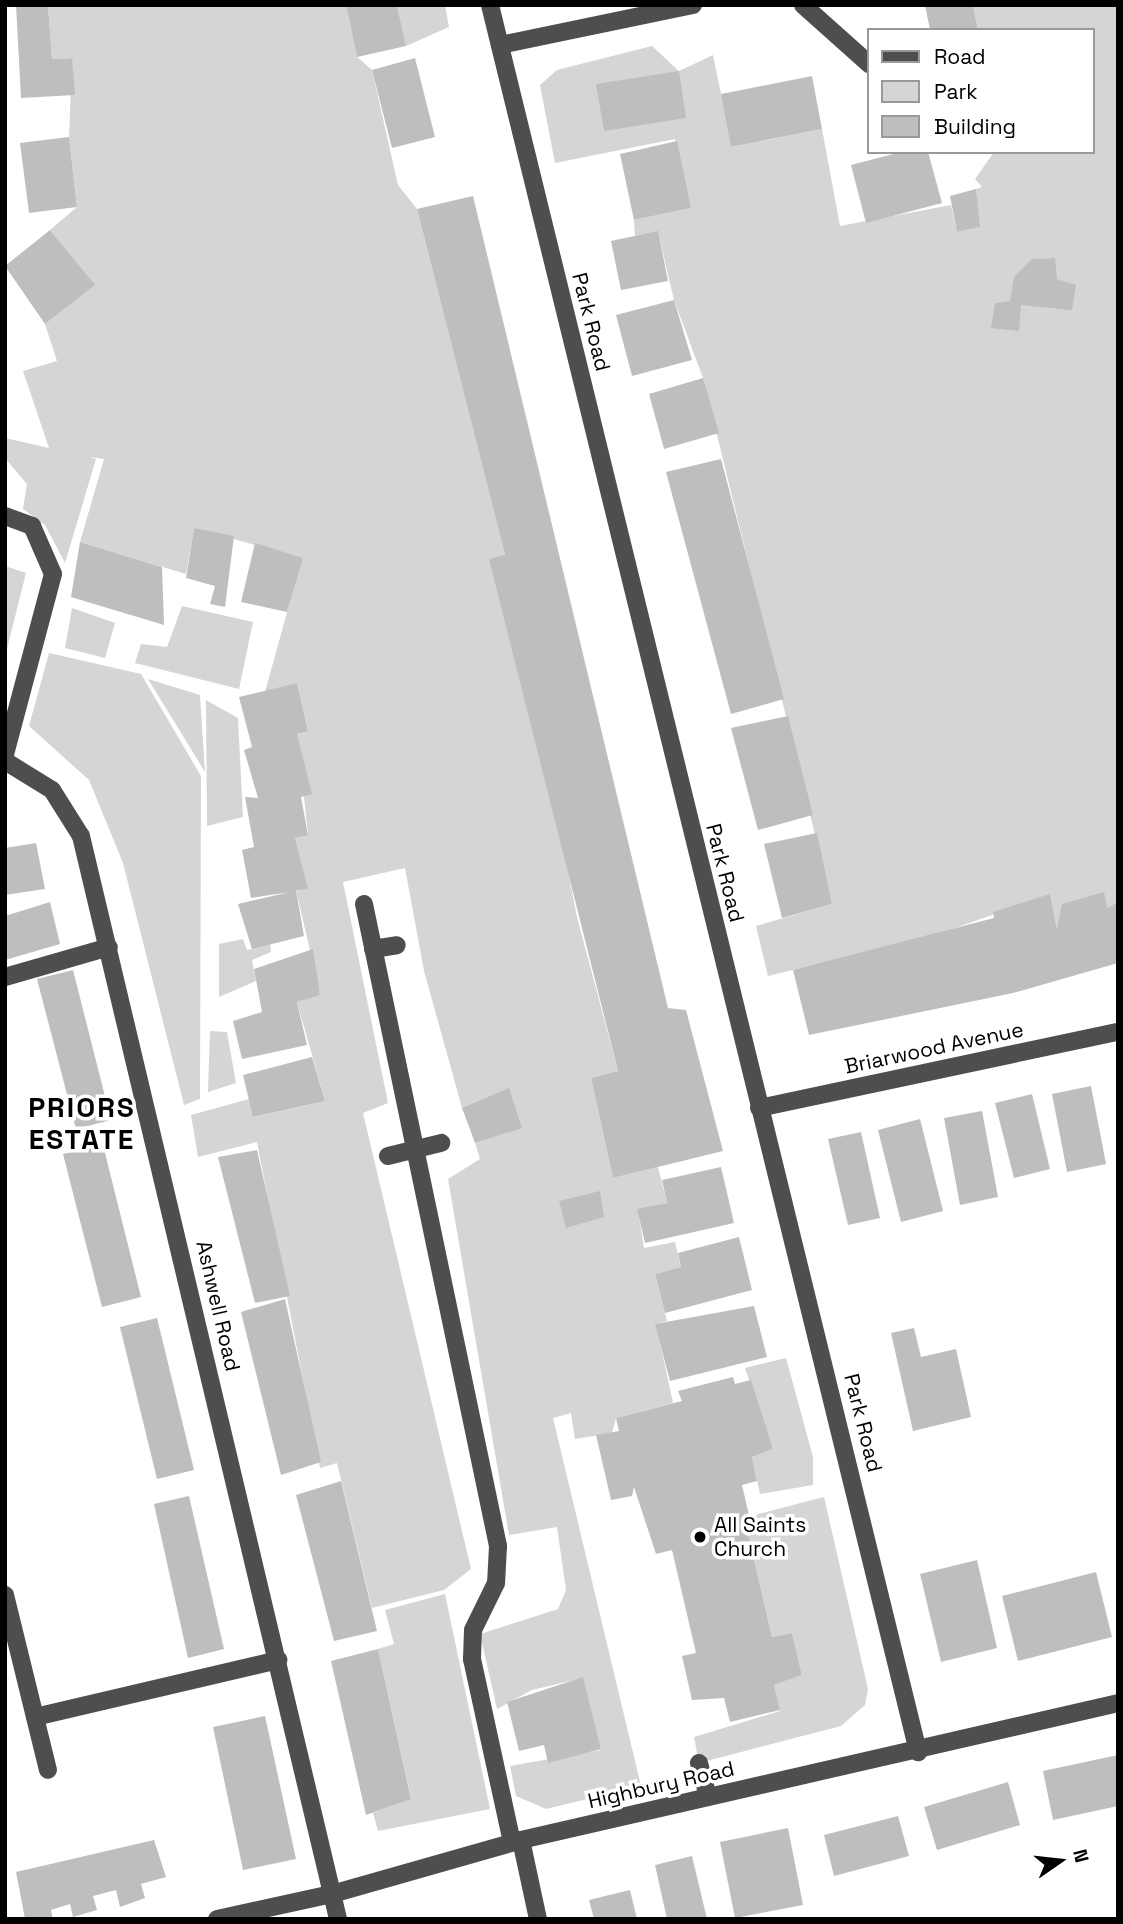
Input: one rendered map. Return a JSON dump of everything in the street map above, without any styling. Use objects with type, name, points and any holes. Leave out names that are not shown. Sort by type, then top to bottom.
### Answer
[{"type":"street","name":"Park Road","points":[[490,5],[918,1752]]},
{"type":"street","points":[[500,46],[693,5]]},
{"type":"street","points":[[803,5],[867,62]]},
{"type":"street","points":[[5,516],[32,526],[52,574],[5,755]]},
{"type":"street","name":"Ashwell Road","points":[[5,761],[52,790],[80,836],[109,947],[338,1919]]},
{"type":"street","points":[[364,904],[498,1546],[496,1583],[473,1630],[472,1659],[538,1919]]},
{"type":"street","points":[[373,949],[397,945]]},
{"type":"street","points":[[5,977],[109,947]]},
{"type":"street","name":"Briarwood Avenue","points":[[759,1108],[1118,1032]]},
{"type":"street","points":[[388,1156],[441,1143]]},
{"type":"street","points":[[5,1595],[48,1770]]},
{"type":"street","points":[[35,1717],[278,1660]]},
{"type":"street","name":"Highbury Road","points":[[217,1919],[332,1894],[517,1841],[918,1752],[1118,1703]]},
{"type":"street","points":[[699,1763],[708,1797]]},
{"type":"green space","points":[[48,5],[346,5],[357,57],[372,70],[398,185],[417,209],[505,555],[577,917],[618,1071],[591,1078],[613,1178],[658,1167],[667,1203],[638,1210],[644,1248],[675,1242],[681,1267],[655,1274],[667,1321],[656,1324],[673,1403],[616,1418],[612,1433],[575,1439],[571,1413],[553,1418],[641,1786],[546,1809],[516,1796],[510,1766],[601,1750],[583,1678],[532,1690],[497,1709],[480,1634],[558,1609],[566,1590],[557,1527],[509,1535],[448,1179],[480,1159],[475,1143],[521,1127],[509,1089],[462,1108],[424,971],[405,868],[343,882],[388,1103],[363,1113],[471,1569],[444,1590],[372,1608],[337,1463],[320,1468],[257,1142],[198,1157],[191,1115],[249,1099],[254,1117],[325,1101],[297,1002],[320,994],[296,890],[307,888],[295,838],[308,834],[297,734],[308,731],[297,683],[265,692],[302,558],[194,528],[186,574],[80,542],[104,459],[89,457],[96,459],[65,563],[45,525],[23,509],[27,484],[5,458],[5,438],[49,448],[23,371],[57,361],[45,324],[94,285],[50,230],[77,207],[69,137],[72,58],[52,59]]},
{"type":"green space","points":[[397,5],[445,5],[449,27],[406,46]]},
{"type":"green space","points":[[973,5],[1118,5],[1118,902],[1107,908],[1063,904],[1057,929],[1050,895],[929,937],[768,976],[756,926],[832,904],[703,378],[674,300],[658,232],[635,236],[634,220],[691,208],[675,139],[555,163],[540,85],[557,70],[652,46],[679,71],[713,55],[732,147],[822,129],[840,226],[951,205],[957,232],[979,227],[976,189],[982,187],[975,179],[993,154],[1095,154],[1095,28],[978,28]]},
{"type":"green space","points":[[5,566],[26,573],[5,657]]},
{"type":"green space","points":[[182,606],[253,622],[239,689],[135,663],[141,644],[167,647]]},
{"type":"green space","points":[[72,608],[115,623],[105,658],[65,648]]},
{"type":"green space","points":[[49,653],[141,674],[201,776],[200,1099],[184,1105],[123,863],[89,780],[29,726]]},
{"type":"green space","points":[[148,679],[200,695],[205,772]]},
{"type":"green space","points":[[206,700],[238,718],[243,817],[207,826]]},
{"type":"green space","points":[[243,939],[247,950],[270,944],[271,952],[252,960],[256,981],[219,997],[219,944]]},
{"type":"green space","points":[[210,1031],[227,1032],[236,1083],[208,1092]]},
{"type":"green space","points":[[786,1358],[813,1457],[813,1485],[760,1494],[752,1457],[773,1449],[745,1368]]},
{"type":"green space","points":[[824,1497],[868,1689],[865,1705],[841,1726],[699,1763],[694,1737],[780,1711],[774,1685],[802,1675],[792,1633],[772,1637],[746,1525],[758,1514]]},
{"type":"green space","points":[[445,1594],[490,1809],[378,1831],[373,1813],[411,1798],[378,1649],[394,1644],[385,1610]]},
{"type":"building","points":[[16,5],[48,5],[52,59],[72,58],[75,95],[21,98]]},
{"type":"building","points":[[346,5],[397,5],[406,46],[357,57]]},
{"type":"building","points":[[925,5],[973,5],[978,28],[930,28]]},
{"type":"building","points":[[415,58],[435,137],[392,148],[372,70]]},
{"type":"building","points":[[679,71],[686,118],[604,131],[596,84]]},
{"type":"building","points":[[812,76],[822,129],[731,147],[721,94]]},
{"type":"building","points":[[69,137],[77,207],[29,213],[20,143]]},
{"type":"building","points":[[677,141],[691,208],[634,220],[620,154]]},
{"type":"building","points":[[893,154],[929,154],[942,203],[866,223],[851,165]]},
{"type":"building","points":[[976,189],[980,227],[957,232],[950,196]]},
{"type":"building","points":[[473,196],[668,1008],[686,1010],[723,1151],[613,1178],[591,1078],[618,1071],[489,559],[505,555],[417,209]]},
{"type":"building","points":[[50,230],[95,285],[45,324],[5,266]]},
{"type":"building","points":[[658,231],[668,281],[621,290],[611,241]]},
{"type":"building","points":[[1055,258],[1057,279],[1076,285],[1072,310],[1021,305],[1019,331],[991,328],[995,303],[1010,301],[1014,277],[1032,259]]},
{"type":"building","points":[[674,300],[692,360],[632,376],[616,315]]},
{"type":"building","points":[[703,378],[719,433],[664,449],[649,394]]},
{"type":"building","points":[[721,459],[784,699],[731,714],[666,472]]},
{"type":"building","points":[[194,528],[234,536],[225,607],[210,604],[215,586],[186,578]]},
{"type":"building","points":[[80,542],[162,567],[164,625],[71,597]]},
{"type":"building","points":[[255,543],[303,558],[287,612],[241,602]]},
{"type":"building","points":[[297,683],[308,731],[297,734],[312,794],[301,797],[308,835],[295,838],[308,889],[296,890],[304,936],[252,949],[238,904],[290,892],[251,898],[242,850],[254,847],[245,797],[258,798],[244,750],[252,747],[239,697]]},
{"type":"building","points":[[788,716],[813,815],[758,830],[731,728]]},
{"type":"building","points":[[817,833],[832,904],[782,918],[764,844]]},
{"type":"building","points":[[36,843],[45,889],[5,895],[5,848]]},
{"type":"building","points":[[1104,892],[1107,908],[1118,902],[1118,963],[1013,993],[809,1035],[793,970],[994,918],[993,912],[1050,894],[1057,929],[1062,904]]},
{"type":"building","points":[[50,902],[60,944],[5,960],[5,916]]},
{"type":"building","points":[[313,949],[320,995],[297,1002],[307,1045],[242,1059],[233,1021],[262,1012],[254,969]]},
{"type":"building","points":[[73,970],[111,1120],[76,1129],[37,979]]},
{"type":"building","points":[[312,1057],[325,1101],[253,1117],[243,1075]]},
{"type":"building","points":[[1091,1086],[1106,1164],[1067,1172],[1052,1094]]},
{"type":"building","points":[[509,1088],[522,1128],[475,1143],[462,1108]]},
{"type":"building","points":[[1032,1094],[1050,1169],[1014,1178],[995,1103]]},
{"type":"building","points":[[982,1111],[998,1197],[960,1205],[944,1118]]},
{"type":"building","points":[[920,1119],[943,1211],[901,1222],[878,1130]]},
{"type":"building","points":[[861,1132],[880,1218],[848,1225],[828,1139]]},
{"type":"building","points":[[103,1145],[141,1297],[102,1307],[63,1154]]},
{"type":"building","points":[[257,1150],[290,1296],[255,1303],[218,1157]]},
{"type":"building","points":[[721,1167],[734,1223],[645,1243],[637,1209],[667,1203],[662,1180]]},
{"type":"building","points":[[600,1191],[604,1217],[566,1228],[559,1201]]},
{"type":"building","points":[[739,1237],[752,1290],[665,1313],[655,1274],[681,1267],[678,1253]]},
{"type":"building","points":[[285,1299],[321,1462],[281,1475],[241,1312]]},
{"type":"building","points":[[754,1306],[767,1357],[670,1381],[655,1324]]},
{"type":"building","points":[[157,1318],[194,1470],[157,1479],[120,1327]]},
{"type":"building","points":[[914,1328],[921,1357],[956,1349],[971,1417],[913,1431],[891,1333]]},
{"type":"building","name":"All Saints Church","points":[[733,1377],[735,1384],[751,1380],[773,1449],[752,1457],[757,1481],[742,1485],[751,1524],[746,1525],[772,1637],[792,1633],[802,1675],[774,1685],[780,1710],[730,1722],[724,1698],[692,1700],[682,1656],[696,1653],[672,1550],[656,1554],[634,1487],[632,1496],[611,1500],[596,1435],[619,1431],[616,1418],[682,1401],[678,1391]]},
{"type":"building","points":[[341,1481],[377,1631],[334,1641],[296,1495]]},
{"type":"building","points":[[189,1496],[224,1649],[188,1658],[154,1504]]},
{"type":"building","points":[[977,1560],[997,1648],[941,1662],[920,1574]]},
{"type":"building","points":[[1096,1572],[1112,1637],[1018,1661],[1002,1596]]},
{"type":"building","points":[[378,1649],[411,1799],[366,1815],[331,1661]]},
{"type":"building","points":[[583,1677],[601,1749],[548,1763],[544,1745],[519,1751],[507,1702]]},
{"type":"building","points":[[265,1716],[296,1859],[243,1870],[213,1727]]},
{"type":"building","points":[[1118,1755],[1118,1806],[1053,1820],[1043,1771]]},
{"type":"building","points":[[1008,1782],[1020,1825],[937,1850],[924,1807]]},
{"type":"building","points":[[898,1816],[909,1856],[834,1876],[824,1835]]},
{"type":"building","points":[[788,1828],[803,1905],[735,1918],[720,1842]]},
{"type":"building","points":[[154,1840],[166,1877],[141,1884],[145,1898],[120,1907],[116,1890],[93,1896],[97,1910],[73,1917],[70,1904],[51,1910],[53,1919],[25,1919],[16,1872]]},
{"type":"building","points":[[692,1856],[707,1919],[667,1919],[655,1865]]},
{"type":"building","points":[[630,1890],[637,1919],[594,1919],[589,1900]]},
{"type":"place","name":"All Saints Church","points":[[700,1537]]},
{"type":"district","name":"PRIORS ESTATE","points":[[82,1123]]}]
